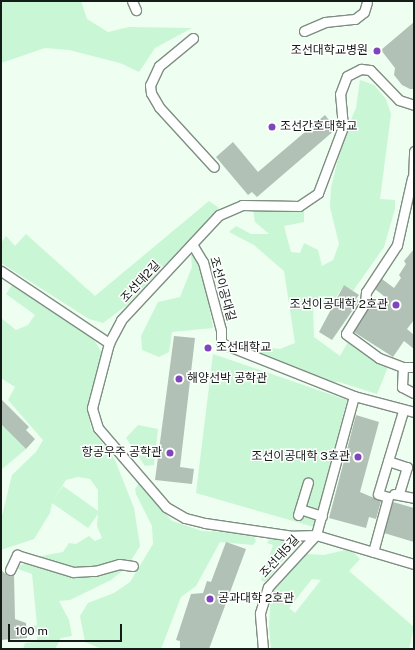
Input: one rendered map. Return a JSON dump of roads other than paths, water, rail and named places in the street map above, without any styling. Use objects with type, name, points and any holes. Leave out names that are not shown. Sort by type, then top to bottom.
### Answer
[{"type":"street","points":[[304,31],[325,22],[355,19],[364,12],[366,1]]},
{"type":"street","points":[[192,38],[159,66],[150,85],[159,107],[214,167]]},
{"type":"street","name":"조선대2길","points":[[316,535],[293,536],[205,523],[185,518],[166,507],[96,425],[92,408],[109,343],[121,320],[192,244],[229,208],[251,204],[299,206],[314,198],[323,182],[343,127],[341,87],[353,72],[370,70],[400,100],[414,105]]},
{"type":"street","points":[[414,151],[413,181],[397,245],[366,292],[365,303],[346,334],[379,358],[403,367],[414,367]]},
{"type":"street","name":"조선이공대길","points":[[192,244],[203,262],[221,330],[220,343],[354,396],[402,411],[414,412]]},
{"type":"street","points":[[1,271],[109,343]]},
{"type":"street","points":[[403,367],[402,387],[414,393]]},
{"type":"street","points":[[316,535],[354,396]]},
{"type":"street","points":[[402,411],[378,494],[388,497],[399,494],[414,498]]},
{"type":"street","points":[[388,461],[407,467],[399,494]]},
{"type":"street","points":[[308,483],[299,512],[322,516]]},
{"type":"street","points":[[373,552],[388,497]]},
{"type":"street","name":"조선대5길","points":[[263,649],[260,613],[268,587],[316,535],[414,564]]},
{"type":"street","points":[[10,570],[17,555],[73,572],[95,571],[119,564],[133,566]]},
{"type":"place","name":"조선대학교병원","points":[[377,51]]},
{"type":"place","name":"조선간호대학교","points":[[272,127]]},
{"type":"place","name":"조선이공대학 2호관","points":[[396,305]]},
{"type":"place","name":"조선대학교","points":[[208,348]]},
{"type":"place","name":"해양선박 공학관","points":[[179,379]]},
{"type":"place","name":"항공우주 공학관","points":[[170,453]]},
{"type":"place","name":"조선이공대학 3호관","points":[[358,457]]},
{"type":"place","name":"공과대학 2호관","points":[[210,599]]}]
